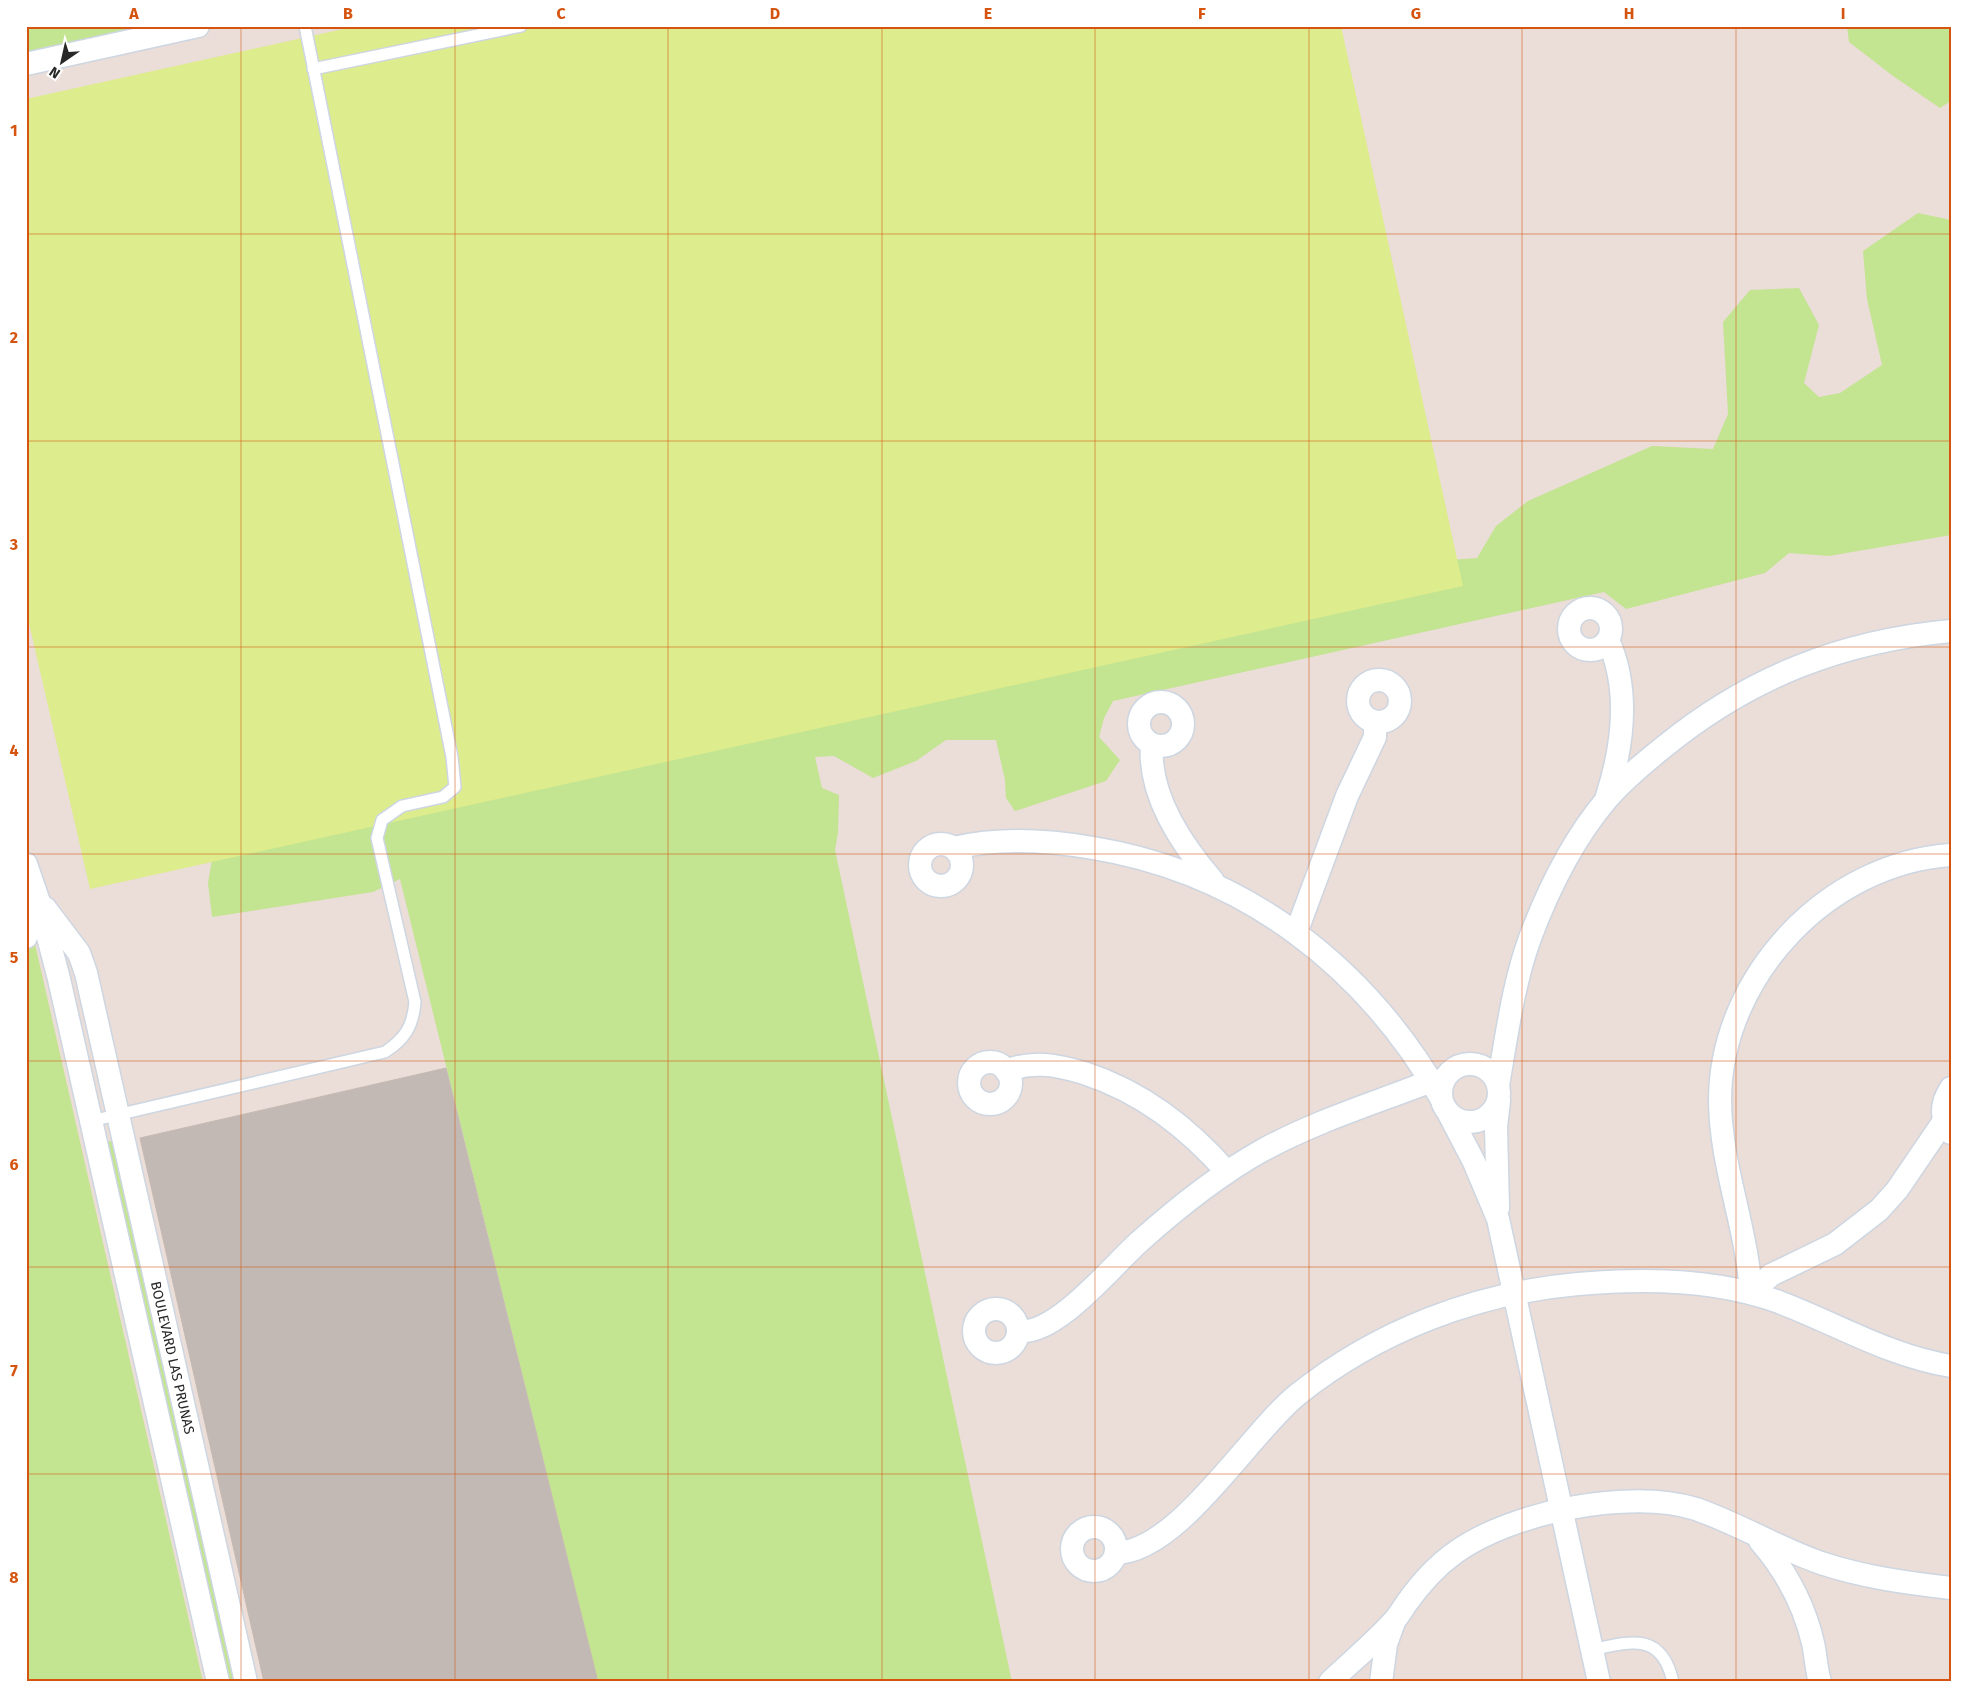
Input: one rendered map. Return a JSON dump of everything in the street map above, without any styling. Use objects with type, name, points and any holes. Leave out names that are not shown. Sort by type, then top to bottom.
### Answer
[{"type":"street","points":[[26,64],[198,26]]},
{"type":"street","points":[[1498,1219],[1496,1127],[1510,1005],[1519,971],[1544,904],[1561,870],[1606,800],[1632,774],[1678,734],[1706,714],[1768,679],[1830,654],[1894,638],[1951,631]]},
{"type":"street","points":[[1606,800],[1618,760],[1622,702],[1621,678],[1617,660],[1608,640]]},
{"type":"street","points":[[1296,933],[1346,796],[1375,737],[1375,723]]},
{"type":"street","points":[[1152,745],[1151,761],[1154,777],[1165,807],[1190,853],[1215,884]]},
{"type":"street","points":[[954,848],[994,841],[1041,841],[1078,845],[1166,864],[1215,884],[1296,933],[1348,977],[1373,1003],[1415,1058],[1440,1098],[1474,1162],[1498,1219],[1599,1682]]},
{"type":"street","points":[[1751,1293],[1749,1263],[1726,1160],[1720,1098],[1722,1066],[1728,1042],[1740,1009],[1757,974],[1775,949],[1796,927],[1820,907],[1869,877],[1894,866],[1951,855]]},
{"type":"street","points":[[26,864],[38,898],[26,937]]},
{"type":"street","name":"BOULEVARD LAS PRUNAS","points":[[38,898],[78,952],[86,973],[246,1682]]},
{"type":"street","name":"BOULEVARD LAS PRUNAS","points":[[38,898],[91,1121],[218,1682]]},
{"type":"street","points":[[1440,1098],[1443,1080],[1460,1066],[1484,1052],[1493,1043],[1510,1016]]},
{"type":"street","points":[[1415,1058],[1438,1067],[1473,1064],[1489,1070],[1499,1093],[1490,1116],[1474,1123],[1465,1122],[1440,1098]]},
{"type":"street","points":[[1006,1071],[1026,1064],[1050,1064],[1074,1070],[1126,1088],[1188,1131],[1227,1172]]},
{"type":"street","points":[[1751,1293],[1771,1275],[1835,1244],[1879,1210],[1948,1127],[1943,1109],[1945,1097],[1951,1088]]},
{"type":"street","points":[[1018,1331],[1027,1333],[1036,1330],[1062,1314],[1160,1224],[1227,1172],[1264,1150],[1326,1121],[1440,1098]]},
{"type":"street","points":[[1116,1553],[1142,1547],[1180,1521],[1199,1503],[1242,1451],[1296,1396],[1360,1351],[1433,1317],[1514,1294],[1579,1284],[1650,1281],[1708,1285],[1751,1293],[1803,1312],[1897,1354],[1951,1366]]},
{"type":"street","points":[[1330,1682],[1394,1621],[1422,1583],[1457,1551],[1502,1528],[1563,1510],[1628,1501],[1663,1503],[1693,1509],[1721,1519],[1756,1537],[1824,1564],[1871,1576],[1951,1588]]},
{"type":"street","points":[[1756,1537],[1782,1569],[1801,1604],[1814,1646],[1815,1666],[1820,1682]]},
{"type":"street","points":[[1381,1682],[1386,1644],[1394,1621]]},
{"type":"lane","points":[[91,1121],[385,1052],[398,1043],[408,1032],[413,1019],[415,1002],[377,838],[382,820],[402,806],[443,797],[455,787],[450,747],[305,26]]},
{"type":"lane","points":[[313,69],[521,26]]},
{"type":"lane","points":[[1592,1650],[1620,1644],[1645,1643],[1663,1655],[1669,1665],[1673,1682]]},
{"type":"green space","points":[[26,26],[203,26],[26,67]]},
{"type":"green space","points":[[357,26],[1341,26],[1463,586],[90,889],[26,610],[26,99]]},
{"type":"green space","points":[[1847,26],[1951,26],[1951,101],[1940,108],[1893,76],[1849,42]]},
{"type":"green space","points":[[1918,213],[1951,220],[1951,535],[1829,556],[1789,553],[1765,573],[1626,609],[1604,592],[1113,701],[1104,718],[1099,737],[1120,760],[1106,781],[1015,811],[1006,798],[1005,780],[996,740],[946,740],[916,761],[873,778],[834,756],[815,757],[822,788],[839,795],[838,833],[835,850],[1012,1682],[598,1682],[400,879],[373,892],[212,917],[208,883],[213,853],[1423,562],[1477,558],[1496,526],[1528,501],[1652,446],[1713,449],[1728,414],[1723,322],[1750,290],[1799,288],[1819,325],[1804,383],[1819,397],[1840,393],[1882,365],[1867,299],[1863,251]]},
{"type":"green space","points":[[30,922],[203,1682],[26,1682],[26,923]]},
{"type":"green space","points":[[109,1141],[114,1142],[238,1682],[227,1682],[106,1144]]},
{"type":"building","points":[[446,1068],[598,1682],[264,1682],[140,1138]]}]
